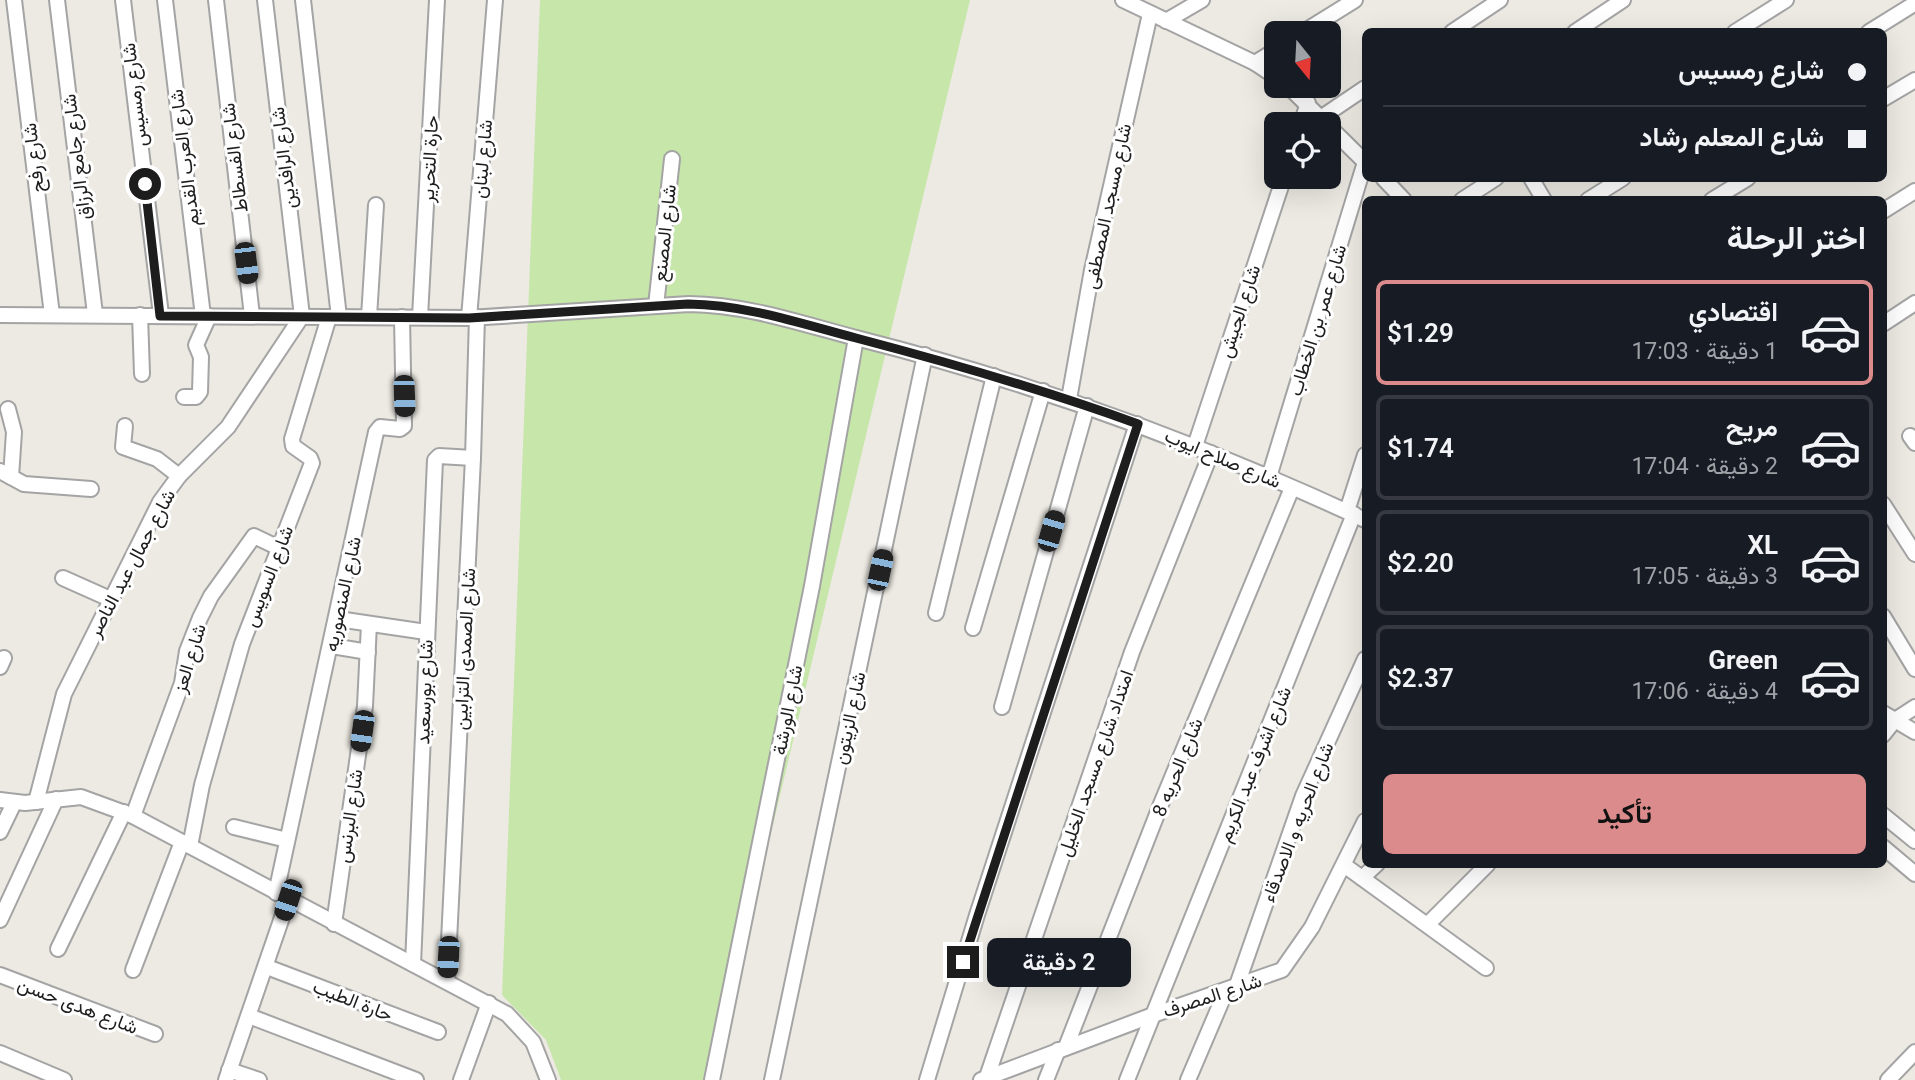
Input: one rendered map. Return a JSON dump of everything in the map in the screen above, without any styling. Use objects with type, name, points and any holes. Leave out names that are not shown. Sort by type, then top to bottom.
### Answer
[{"type":"street","name":"شارع رفح","points":[[14,0],[52,315]]},
{"type":"street","name":"شارع جامع الرزاق","points":[[57,0],[95,314]]},
{"type":"street","name":"شارع رمسيس","points":[[123,0],[160,316]]},
{"type":"street","name":"شارع العرب القديم","points":[[165,0],[206,316]]},
{"type":"street","name":"شارع الفسطاط","points":[[216,0],[252,316]]},
{"type":"street","name":"شارع الرافدين","points":[[265,0],[302,316]]},
{"type":"street","points":[[303,0],[335,317]]},
{"type":"street","name":"حارة التحرير","points":[[420,317],[437,0]]},
{"type":"street","name":"شارع لبنان","points":[[473,317],[495,0]]},
{"type":"street","points":[[1124,0],[1264,69]]},
{"type":"street","points":[[1166,21],[1202,0]]},
{"type":"street","points":[[1321,21],[1355,0]]},
{"type":"street","points":[[1458,28],[1500,0]]},
{"type":"street","points":[[1581,28],[1623,0]]},
{"type":"street","points":[[1741,28],[1786,0]]},
{"type":"street","points":[[1875,28],[1914,3]]},
{"type":"street","name":"شارع مسجد المصطفى","points":[[1069,399],[1092,270],[1150,14]]},
{"type":"street","points":[[1255,63],[1264,57]]},
{"type":"street","points":[[1887,97],[1915,80]]},
{"type":"street","points":[[1329,112],[1362,90]]},
{"type":"street","points":[[1302,98],[1317,112]]},
{"type":"street","points":[[1305,112],[1308,103]]},
{"type":"street","points":[[1341,137],[1362,159]]},
{"type":"street","name":"شارع المصنع","points":[[656,306],[672,159]]},
{"type":"street","name":"شارع عمر بن الخطاب","points":[[1269,477],[1362,172]]},
{"type":"street","points":[[1387,182],[1400,196]]},
{"type":"street","points":[[1468,196],[1490,182]]},
{"type":"street","points":[[1594,196],[1617,182]]},
{"type":"street","points":[[1719,196],[1741,182]]},
{"type":"street","name":"شارع الجيش","points":[[1195,446],[1279,189]]},
{"type":"street","points":[[1887,208],[1915,191]]},
{"type":"street","points":[[369,317],[376,205]]},
{"type":"street","points":[[1887,321],[1915,303]]},
{"type":"street","name":"شارع صلاح ايوب","points":[[0,315],[473,317],[723,304],[758,310],[925,355],[1069,399],[1195,446],[1355,515]]},
{"type":"street","points":[[141,315],[142,374]]},
{"type":"street","points":[[184,397],[196,397],[201,392],[201,357],[195,345],[206,316]]},
{"type":"street","name":"شارع جمال عبد الناصر","points":[[36,802],[57,716],[110,599],[160,502],[179,476],[228,427],[302,316]]},
{"type":"street","name":"شارع السويس","points":[[133,970],[186,844],[239,655],[312,463],[310,458],[293,446],[292,439],[335,317]]},
{"type":"street","name":"شارع المنصوريه","points":[[228,1075],[267,967],[282,897],[287,841],[338,619],[377,429],[400,429],[405,423],[402,317]]},
{"type":"street","name":"شارع الصمدى الترابين","points":[[447,981],[473,458],[473,317]]},
{"type":"street","name":"شارع الورشة","points":[[712,1080],[807,613],[856,338]]},
{"type":"street","name":"شارع الزيتون","points":[[772,1080],[925,355]]},
{"type":"street","points":[[936,613],[994,376]]},
{"type":"street","points":[[974,628],[1043,391]]},
{"type":"street","points":[[1002,707],[1087,406]]},
{"type":"street","points":[[8,409],[14,432],[5,474],[24,484],[91,489]]},
{"type":"street","points":[[927,1080],[977,915],[1138,424]]},
{"type":"street","points":[[125,426],[123,447],[157,459],[179,476]]},
{"type":"street","name":"امتداد شارع مسجد الخليل","points":[[984,1079],[1132,652],[1211,453]]},
{"type":"street","name":"شارع بورسعيد","points":[[413,964],[435,460],[439,456],[473,458]]},
{"type":"street","name":"شارع اشرف عبد الكريم","points":[[1127,1080],[1355,515],[1362,472]]},
{"type":"street","name":"شارع الحريه 8","points":[[1046,1080],[1062,1049],[1292,488]]},
{"type":"street","points":[[1887,510],[1915,554]]},
{"type":"street","name":"شارع العز","points":[[58,949],[129,814],[183,683],[187,651],[205,607],[254,536],[279,548]]},
{"type":"street","points":[[63,578],[110,599]]},
{"type":"street","points":[[338,619],[426,632]]},
{"type":"street","points":[[1887,623],[1915,669]]},
{"type":"street","name":"شارع البرنس","points":[[334,924],[365,706],[369,624]]},
{"type":"street","points":[[331,646],[368,652]]},
{"type":"street","name":"شارع الحريه و الاصدقاء","points":[[1188,1080],[1231,989],[1303,796],[1362,666]]},
{"type":"street","points":[[1889,717],[1915,707]]},
{"type":"street","points":[[1889,717],[1915,732]]},
{"type":"street","points":[[0,832],[7,801],[89,798],[129,814],[507,1014],[533,1042],[548,1080]]},
{"type":"street","points":[[0,920],[55,799]]},
{"type":"street","points":[[1887,819],[1915,841]]},
{"type":"street","points":[[234,827],[287,841]]},
{"type":"street","name":"شارع المصرف","points":[[984,1079],[1153,1015],[1271,976],[1291,962],[1362,827]]},
{"type":"street","points":[[1887,850],[1915,874]]},
{"type":"street","points":[[1344,865],[1486,968]]},
{"type":"street","points":[[1362,878],[1373,868]]},
{"type":"street","points":[[1428,924],[1484,868]]},
{"type":"street","name":"حارة الطيب","points":[[267,967],[438,1032]]},
{"type":"street","name":"شارع هدى حسن","points":[[0,975],[155,1034]]},
{"type":"street","points":[[461,1080],[489,1003]]},
{"type":"street","points":[[249,1016],[416,1080]]},
{"type":"street","points":[[1888,1080],[1915,1052]]},
{"type":"street","points":[[0,1053],[64,1080]]},
{"type":"street","points":[[228,1075],[259,1080]]},
{"type":"green space","points":[[540,0],[970,0],[712,1080],[561,1080],[546,1040],[502,995]]},
{"type":"route","points":[[145,184],[160,316],[469,318],[723,304],[758,310],[925,355],[1043,391],[1138,424],[963,962]]}]
